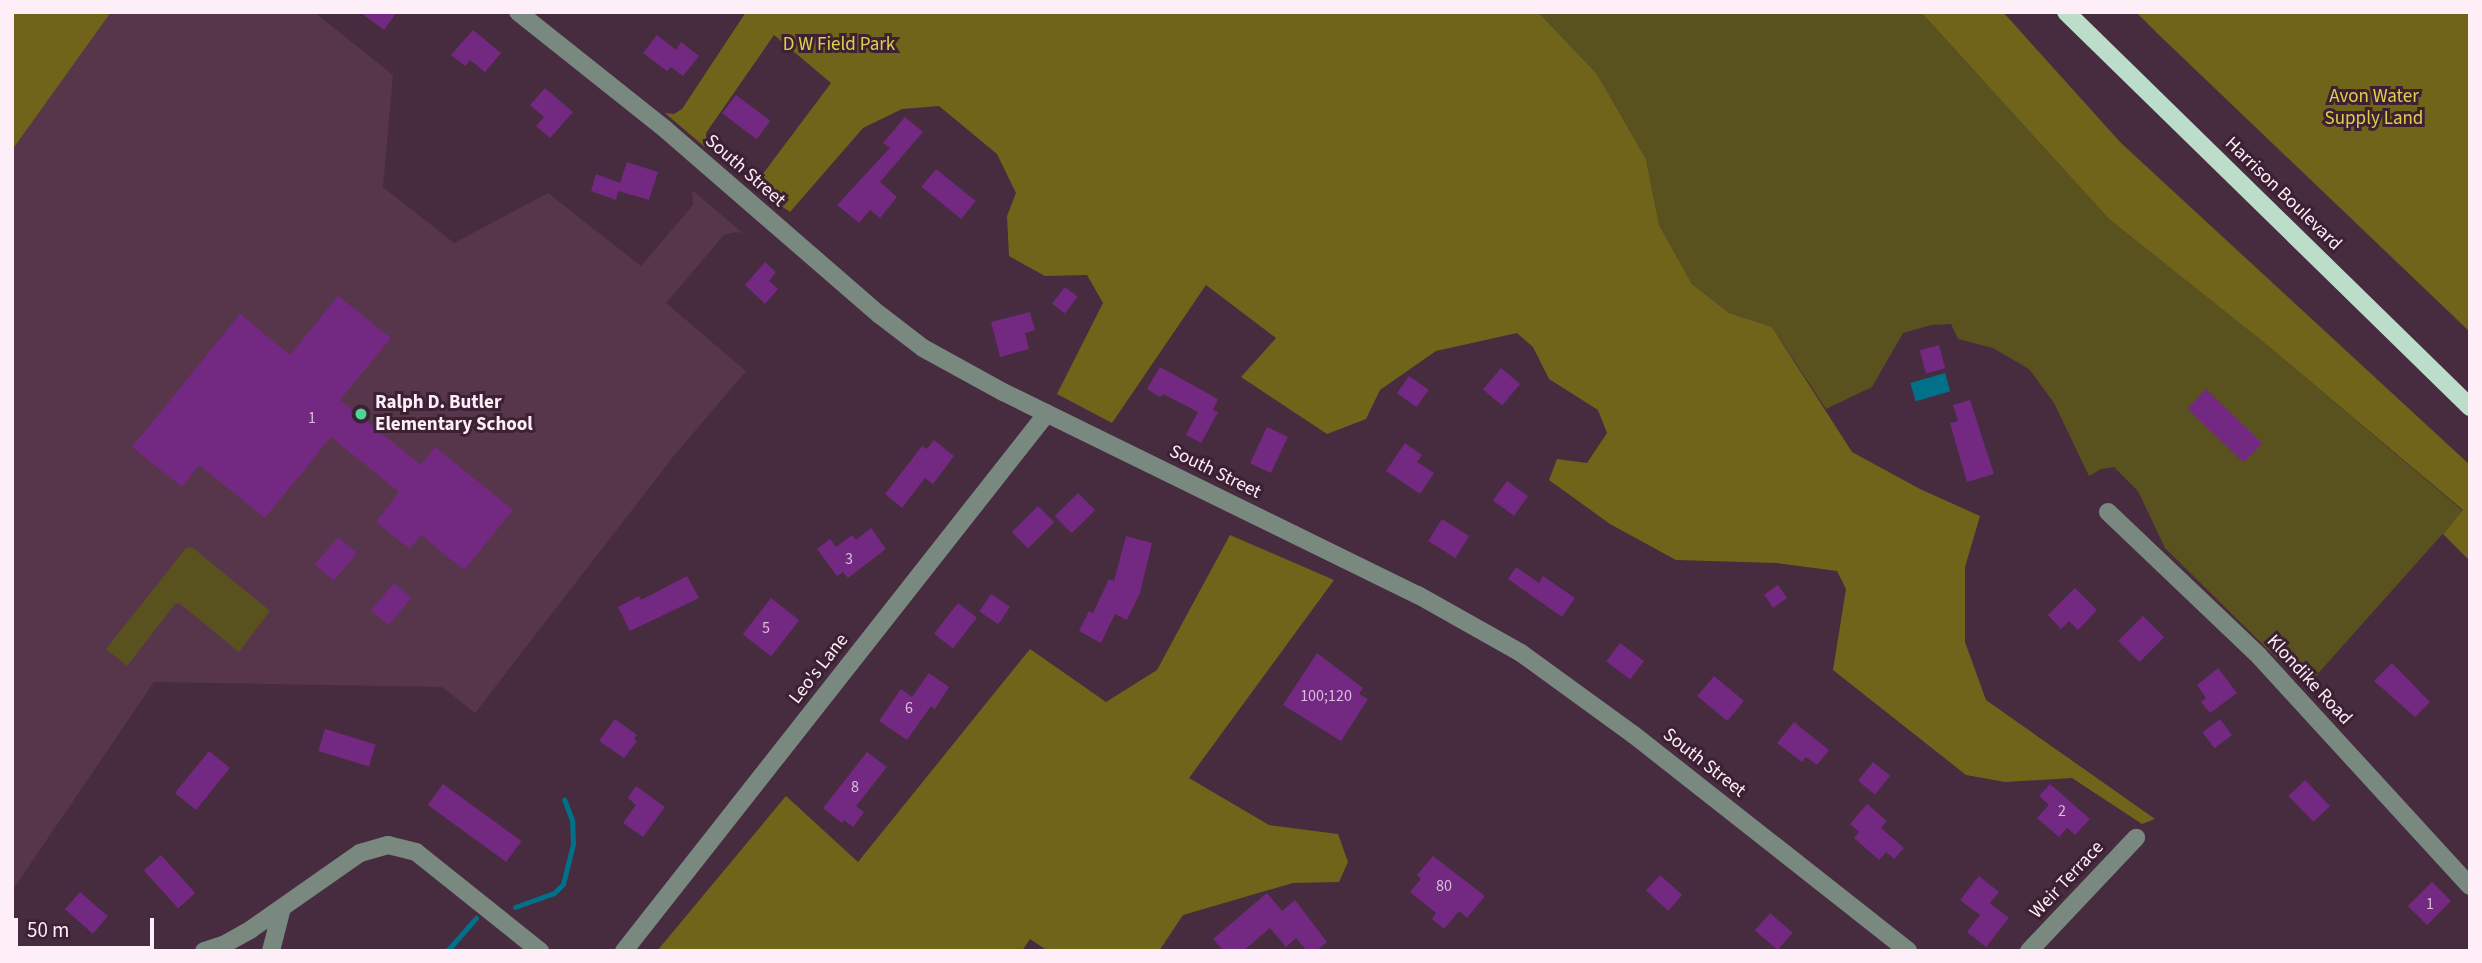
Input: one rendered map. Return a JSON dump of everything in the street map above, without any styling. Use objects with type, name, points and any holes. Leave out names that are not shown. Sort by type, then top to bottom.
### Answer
[{"type":"main road","name":"Harrison Boulevard","points":[[2067,12],[2470,407]]},
{"type":"street","name":"South Street","points":[[518,12],[665,129],[905,335],[942,360],[1395,584],[1521,653],[1634,735],[1908,951]]},
{"type":"street","name":"Leo's Lane","points":[[624,951],[1046,413]]},
{"type":"street","name":"Klondike Road","points":[[2108,512],[2259,656],[2470,886]]},
{"type":"street","name":"Weir Terrace","points":[[2029,951],[2136,838]]},
{"type":"street","points":[[204,951],[235,939],[360,853],[388,845],[416,852],[540,951]]},
{"type":"street","points":[[271,951],[282,908]]},
{"type":"shaded area","name":"Ralph D. Butler Elementary School","points":[[110,12],[314,12],[393,75],[383,187],[454,243],[548,193],[641,266],[693,205],[692,190],[744,234],[737,232],[724,235],[666,303],[746,371],[673,457],[475,713],[442,687],[154,682],[12,891],[12,148]]},
{"type":"shaded area","points":[[1538,12],[1921,12],[2109,219],[2267,345],[2463,511],[2306,687],[2165,548],[2138,491],[2114,467],[2101,469],[2089,476],[2054,403],[2029,369],[1993,348],[1958,339],[1951,324],[1931,325],[1903,333],[1872,387],[1826,409],[1772,327],[1729,313],[1692,284],[1659,225],[1646,159],[1597,74]]},
{"type":"shaded area","points":[[192,547],[270,611],[239,652],[179,603],[175,604],[127,666],[106,649],[186,548]]},
{"type":"green space","points":[[12,12],[111,12],[12,150]]},
{"type":"green space","name":"D W Field Park","points":[[746,12],[1538,12],[1597,74],[1646,159],[1659,225],[1692,284],[1729,313],[1772,327],[1852,452],[1920,489],[1980,516],[1965,567],[1965,642],[1986,700],[2155,819],[2142,824],[2072,778],[2005,782],[1966,775],[1833,670],[1846,589],[1837,571],[1776,563],[1676,560],[1610,524],[1549,480],[1557,459],[1587,463],[1607,433],[1598,410],[1549,379],[1533,347],[1517,333],[1436,351],[1380,390],[1366,419],[1327,434],[1241,377],[1276,338],[1206,285],[1112,423],[1057,394],[1103,303],[1087,275],[1045,276],[1009,256],[1007,216],[1016,193],[997,154],[939,106],[902,109],[863,128],[790,212],[759,191],[762,175],[831,83],[774,35],[706,133],[706,148],[665,113],[674,114],[682,109]]},
{"type":"green space","points":[[1921,12],[2003,12],[2121,143],[2470,465],[2470,561],[2443,534],[2463,510],[2267,345],[2109,219]]},
{"type":"green space","name":"Avon Water Supply Land","points":[[2136,12],[2470,12],[2470,332],[2158,34]]},
{"type":"green space","points":[[1230,535],[1334,580],[1189,778],[1269,825],[1338,834],[1348,862],[1339,882],[1293,883],[1183,915],[1159,951],[1048,951],[1030,939],[1022,951],[657,951],[786,796],[858,862],[1030,649],[1106,702],[1157,670]]},
{"type":"water","points":[[1945,373],[1950,391],[1916,401],[1910,383]]},
{"type":"building","points":[[360,12],[397,12],[384,30]]},
{"type":"building","points":[[473,30],[501,53],[485,72],[470,60],[465,66],[451,55]]},
{"type":"building","points":[[657,35],[676,50],[681,42],[699,56],[683,76],[671,67],[667,71],[643,53]]},
{"type":"building","points":[[545,88],[573,112],[550,138],[536,126],[544,117],[530,105]]},
{"type":"building","points":[[736,95],[770,121],[756,139],[722,113]]},
{"type":"building","points":[[905,117],[923,132],[880,182],[897,197],[880,218],[870,210],[859,223],[837,205],[890,148],[883,143]]},
{"type":"building","points":[[627,162],[658,172],[649,200],[618,191],[616,200],[591,191],[596,174],[620,183]]},
{"type":"building","points":[[936,169],[976,201],[961,219],[922,187]]},
{"type":"building","points":[[765,262],[776,272],[769,281],[778,289],[765,304],[745,285]]},
{"type":"building","points":[[1065,287],[1078,297],[1065,313],[1052,304]]},
{"type":"building","points":[[338,296],[391,338],[340,400],[421,465],[435,447],[513,510],[464,570],[421,535],[410,549],[376,522],[399,492],[331,437],[265,518],[199,465],[182,487],[132,447],[240,314],[290,355]]},
{"type":"building","points":[[1030,312],[1035,330],[1025,333],[1029,349],[1000,357],[991,322]]},
{"type":"building","points":[[1939,345],[1945,368],[1926,373],[1920,350]]},
{"type":"building","points":[[1160,367],[1218,399],[1213,410],[1218,412],[1201,443],[1186,435],[1198,412],[1147,389]]},
{"type":"building","points":[[1501,368],[1520,384],[1502,406],[1483,389]]},
{"type":"building","points":[[1409,376],[1429,390],[1417,407],[1397,393]]},
{"type":"building","points":[[2206,389],[2262,443],[2243,463],[2187,408]]},
{"type":"building","points":[[1970,400],[1994,474],[1967,482],[1950,423],[1958,421],[1953,405]]},
{"type":"building","points":[[1267,427],[1288,437],[1271,473],[1250,463]]},
{"type":"building","points":[[934,440],[954,456],[933,484],[925,478],[902,508],[885,494],[922,446],[927,449]]},
{"type":"building","points":[[1405,443],[1422,455],[1417,462],[1434,473],[1420,494],[1386,471]]},
{"type":"building","points":[[1507,481],[1528,496],[1514,516],[1493,500]]},
{"type":"building","points":[[1078,493],[1095,510],[1072,533],[1055,516]]},
{"type":"building","points":[[1038,506],[1054,522],[1028,548],[1012,532]]},
{"type":"building","points":[[1442,519],[1469,536],[1455,558],[1428,541]]},
{"type":"building","points":[[871,528],[886,549],[848,578],[843,572],[837,576],[817,549],[830,539],[836,547],[852,535],[856,540]]},
{"type":"building","points":[[1126,536],[1152,543],[1140,593],[1127,620],[1115,614],[1101,643],[1079,631],[1089,611],[1093,613],[1109,579],[1114,581]]},
{"type":"building","points":[[338,537],[357,553],[334,581],[315,565]]},
{"type":"building","points":[[1516,567],[1539,583],[1543,576],[1575,598],[1562,617],[1508,579]]},
{"type":"building","points":[[687,576],[699,598],[630,631],[618,607],[639,596],[641,600]]},
{"type":"building","points":[[394,583],[412,598],[388,625],[371,611]]},
{"type":"building","points":[[1778,585],[1787,598],[1773,608],[1764,595]]},
{"type":"building","points":[[2075,588],[2097,610],[2078,630],[2069,621],[2061,629],[2048,615]]},
{"type":"building","points":[[991,594],[1010,607],[998,624],[979,611]]},
{"type":"building","points":[[771,598],[799,620],[771,656],[743,634]]},
{"type":"building","points":[[958,603],[977,618],[953,649],[934,634]]},
{"type":"building","points":[[2143,616],[2164,637],[2139,662],[2118,641]]},
{"type":"building","points":[[1620,643],[1644,661],[1630,679],[1606,661]]},
{"type":"building","points":[[1317,653],[1363,688],[1359,694],[1368,699],[1341,741],[1283,705]]},
{"type":"building","points":[[2392,663],[2430,702],[2415,717],[2374,681]]},
{"type":"building","points":[[2218,668],[2237,693],[2210,713],[2201,702],[2206,698],[2197,685]]},
{"type":"building","points":[[929,673],[949,687],[935,709],[931,706],[907,740],[879,721],[901,689],[912,697]]},
{"type":"building","points":[[1714,676],[1744,701],[1727,721],[1697,696]]},
{"type":"building","points":[[615,719],[637,735],[634,739],[637,741],[624,758],[599,741]]},
{"type":"building","points":[[2220,719],[2232,735],[2214,748],[2202,732]]},
{"type":"building","points":[[1794,722],[1829,750],[1817,765],[1806,757],[1802,762],[1777,743]]},
{"type":"building","points":[[325,729],[376,744],[369,766],[318,751]]},
{"type":"building","points":[[209,751],[230,768],[196,810],[175,793]]},
{"type":"building","points":[[867,752],[887,767],[856,806],[864,812],[853,827],[844,820],[842,823],[823,808]]},
{"type":"building","points":[[1873,762],[1890,776],[1875,794],[1858,781]]},
{"type":"building","points":[[2305,780],[2330,806],[2313,822],[2288,796]]},
{"type":"building","points":[[443,784],[521,841],[506,862],[428,805]]},
{"type":"building","points":[[2050,784],[2090,819],[2075,835],[2067,828],[2059,837],[2037,818],[2049,805],[2039,796]]},
{"type":"building","points":[[636,786],[665,807],[643,837],[623,823],[636,805],[628,798]]},
{"type":"building","points":[[1867,804],[1887,821],[1881,828],[1904,848],[1894,859],[1886,852],[1879,860],[1854,838],[1859,832],[1850,824]]},
{"type":"building","points":[[161,855],[195,893],[178,908],[144,870]]},
{"type":"building","points":[[1433,856],[1485,896],[1467,918],[1459,911],[1444,929],[1432,919],[1436,913],[1410,892],[1421,879],[1417,875]]},
{"type":"building","points":[[1660,875],[1682,895],[1668,911],[1646,891]]},
{"type":"building","points":[[1979,876],[1999,892],[1990,903],[2009,918],[1986,947],[1967,932],[1980,915],[1960,900]]},
{"type":"building","points":[[2432,882],[2451,901],[2427,925],[2408,906]]},
{"type":"building","points":[[80,892],[108,916],[93,934],[65,909]]},
{"type":"building","points":[[1267,893],[1282,911],[1295,900],[1327,942],[1316,951],[1307,951],[1296,938],[1286,947],[1270,928],[1243,951],[1224,951],[1213,939]]},
{"type":"building","points":[[1770,913],[1793,933],[1778,950],[1755,930]]},
{"type":"waterway","points":[[515,907],[554,893],[563,884],[573,844],[572,820],[564,799]]},
{"type":"waterway","points":[[447,951],[476,918]]},
{"type":"place","name":"Ralph D. Butler Elementary School","points":[[361,414]]}]
